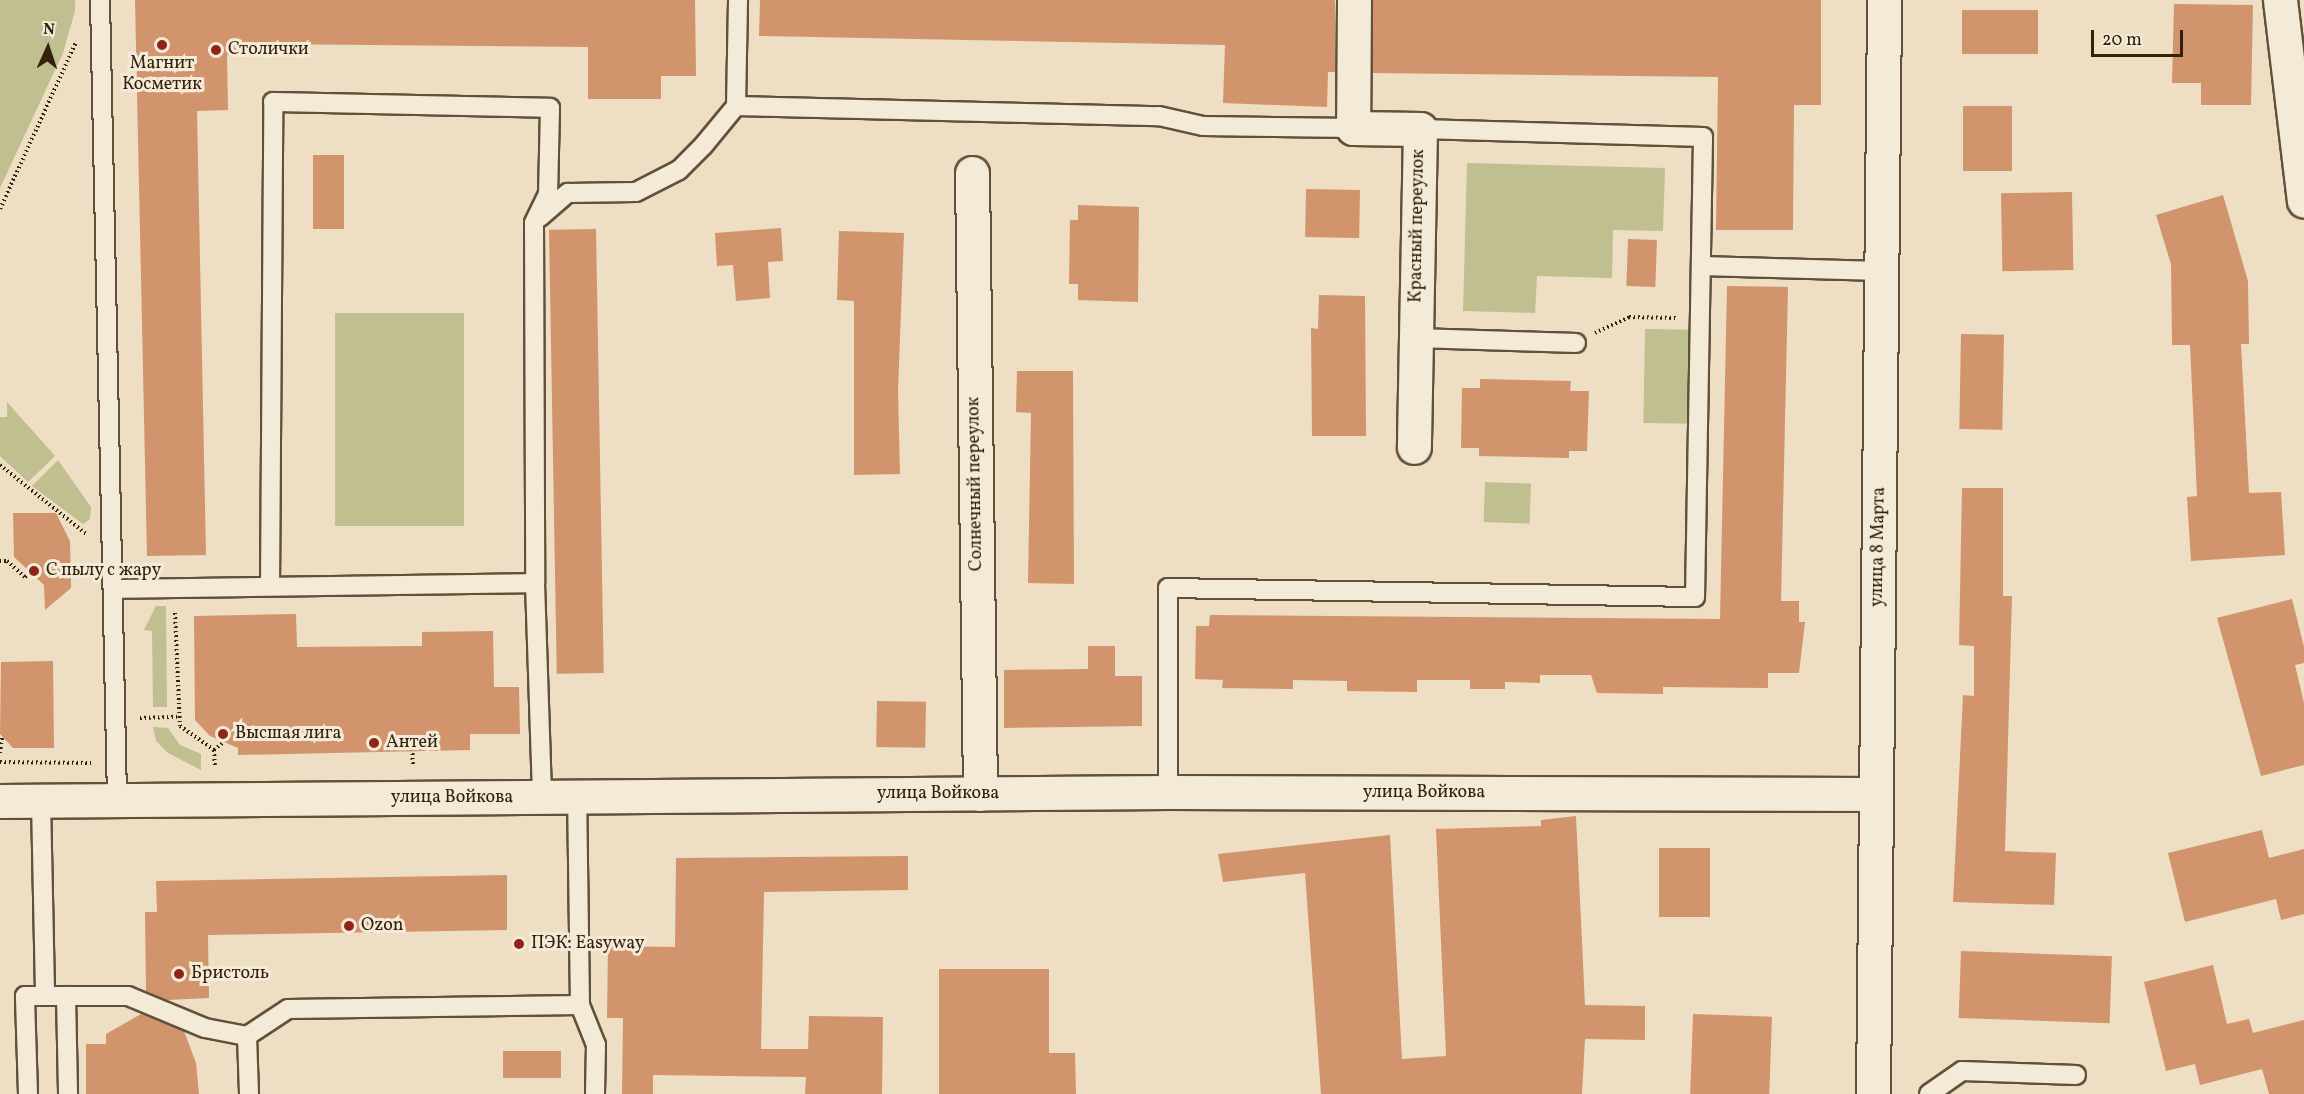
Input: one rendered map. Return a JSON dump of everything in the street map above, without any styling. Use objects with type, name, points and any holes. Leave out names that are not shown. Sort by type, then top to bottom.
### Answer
[{"type":"street","points":[[1353,128],[1354,0]]},
{"type":"street","name":"улица 8 Марта","points":[[1873,1094],[1884,0]]},
{"type":"street","points":[[2280,0],[2304,201]]},
{"type":"street","name":"Красный переулок","points":[[1353,128],[1420,129],[1414,447]]},
{"type":"street","name":"Солнечный переулок","points":[[972,173],[980,794]]},
{"type":"street","name":"улица Войкова","points":[[0,801],[1168,792],[1876,794]]},
{"type":"lane","points":[[100,0],[117,800]]},
{"type":"lane","points":[[534,223],[568,193],[636,192],[679,170],[736,106],[738,0]]},
{"type":"lane","points":[[270,586],[273,102],[550,108],[548,194],[534,223],[535,583],[542,797]]},
{"type":"lane","points":[[736,106],[1159,116],[1203,126],[1353,128]]},
{"type":"lane","points":[[1168,792],[1167,588],[1695,597],[1703,137],[1420,129]]},
{"type":"lane","points":[[1701,266],[1881,271]]},
{"type":"lane","points":[[1416,338],[1576,343]]},
{"type":"lane","points":[[113,589],[535,583]]},
{"type":"lane","points":[[577,797],[580,1005],[596,1045],[595,1094]]},
{"type":"lane","points":[[41,801],[45,996]]},
{"type":"lane","points":[[28,1094],[25,996],[128,996],[205,1028],[247,1036],[288,1009],[580,1005]]},
{"type":"lane","points":[[66,996],[68,1094]]},
{"type":"lane","points":[[247,1036],[249,1094]]},
{"type":"lane","points":[[1929,1094],[1962,1071],[2076,1075]]},
{"type":"path","points":[[0,209],[80,31]]},
{"type":"path","points":[[1576,343],[1629,316],[1700,319]]},
{"type":"path","points":[[0,465],[112,555]]},
{"type":"path","points":[[0,561],[7,561],[25,578],[30,572]]},
{"type":"path","points":[[175,588],[177,717],[180,726],[206,746],[214,750],[224,742]]},
{"type":"path","points":[[115,718],[177,717]]},
{"type":"path","points":[[0,753],[2,737]]},
{"type":"path","points":[[412,740],[413,767]]},
{"type":"path","points":[[0,762],[116,763]]},
{"type":"green space","points":[[0,0],[75,0],[75,11],[63,53],[0,188]]},
{"type":"green space","points":[[1467,163],[1665,168],[1663,231],[1613,230],[1612,278],[1537,276],[1535,313],[1463,311]]},
{"type":"green space","points":[[335,313],[464,313],[464,526],[335,526]]},
{"type":"green space","points":[[1645,329],[1693,330],[1691,424],[1643,423]]},
{"type":"green space","points":[[7,402],[55,456],[28,482],[0,456],[0,417],[7,417]]},
{"type":"green space","points":[[58,460],[91,507],[90,519],[83,524],[32,486]]},
{"type":"green space","points":[[1485,482],[1531,484],[1530,524],[1484,522]]},
{"type":"green space","points":[[156,606],[166,606],[167,707],[153,707],[152,631],[144,630]]},
{"type":"green space","points":[[153,727],[168,728],[180,745],[201,754],[201,770],[168,753],[156,741]]},
{"type":"building","points":[[135,0],[695,0],[696,76],[661,76],[661,99],[588,99],[588,47],[260,44],[260,55],[227,55],[228,110],[197,111],[206,555],[147,556]]},
{"type":"building","points":[[760,0],[1335,0],[1335,72],[1328,72],[1327,107],[1223,103],[1225,45],[759,36]]},
{"type":"building","points":[[1373,0],[1821,0],[1821,105],[1794,105],[1793,230],[1716,230],[1718,77],[1372,73]]},
{"type":"building","points":[[2174,4],[2253,5],[2251,105],[2201,105],[2201,83],[2172,83]]},
{"type":"building","points":[[1962,10],[2038,10],[2038,54],[1962,54]]},
{"type":"building","points":[[1963,106],[2012,106],[2012,171],[1963,171]]},
{"type":"building","points":[[313,155],[344,155],[344,229],[313,229]]},
{"type":"building","points":[[1306,189],[1360,190],[1359,238],[1305,237]]},
{"type":"building","points":[[2072,192],[2073,270],[2002,271],[2001,193]]},
{"type":"building","points":[[2223,195],[2248,281],[2249,344],[2241,344],[2249,493],[2281,492],[2285,555],[2191,561],[2187,497],[2197,496],[2190,345],[2172,345],[2171,264],[2156,215]]},
{"type":"building","points":[[1078,205],[1139,207],[1138,302],[1078,300],[1078,284],[1069,284],[1070,220],[1078,220]]},
{"type":"building","points":[[781,228],[783,261],[768,262],[770,298],[736,301],[733,265],[717,266],[715,233]]},
{"type":"building","points":[[596,229],[604,673],[557,674],[549,230]]},
{"type":"building","points":[[839,231],[904,233],[898,390],[900,474],[854,475],[854,301],[837,300]]},
{"type":"building","points":[[1628,239],[1657,240],[1655,287],[1626,286]]},
{"type":"building","points":[[1727,286],[1788,287],[1781,601],[1799,601],[1799,622],[1805,622],[1799,673],[1768,673],[1768,688],[1663,687],[1663,694],[1597,693],[1591,675],[1540,675],[1540,683],[1505,682],[1505,689],[1470,689],[1470,680],[1417,680],[1417,692],[1347,691],[1347,681],[1293,680],[1293,689],[1222,688],[1223,680],[1195,679],[1196,626],[1209,626],[1210,615],[1720,619]]},
{"type":"building","points":[[1319,295],[1365,296],[1366,436],[1312,436],[1311,328],[1318,329]]},
{"type":"building","points":[[1961,334],[2004,335],[2002,430],[1959,429]]},
{"type":"building","points":[[1017,371],[1073,371],[1074,584],[1028,583],[1031,413],[1016,412]]},
{"type":"building","points":[[1480,379],[1571,381],[1570,391],[1589,391],[1587,451],[1569,451],[1569,458],[1479,456],[1479,448],[1461,448],[1462,388],[1480,388]]},
{"type":"building","points":[[1962,488],[2003,488],[2003,596],[2012,596],[2005,851],[2056,853],[2054,905],[1953,902],[1963,695],[1974,696],[1974,646],[1959,645]]},
{"type":"building","points":[[13,513],[56,513],[70,541],[71,588],[45,610],[44,585],[14,557]]},
{"type":"building","points":[[2292,599],[2304,647],[2304,663],[2295,665],[2304,703],[2304,765],[2261,776],[2217,618]]},
{"type":"building","points":[[296,614],[297,647],[422,646],[422,632],[493,631],[494,687],[519,687],[520,734],[470,734],[470,750],[238,755],[238,748],[210,736],[195,720],[194,616]]},
{"type":"building","points":[[1088,646],[1115,646],[1115,676],[1142,676],[1142,726],[1004,728],[1004,670],[1088,669]]},
{"type":"building","points":[[53,661],[54,748],[13,748],[0,734],[1,662]]},
{"type":"building","points":[[877,701],[926,702],[925,748],[876,747]]},
{"type":"building","points":[[1576,816],[1585,1005],[1645,1006],[1645,1040],[1585,1039],[1582,1094],[1321,1094],[1305,873],[1223,882],[1218,854],[1390,835],[1402,1059],[1446,1056],[1436,829],[1541,826],[1541,820]]},
{"type":"building","points":[[2262,830],[2269,858],[2304,849],[2304,914],[2281,920],[2276,899],[2185,922],[2168,853]]},
{"type":"building","points":[[1659,848],[1710,848],[1710,917],[1659,917]]},
{"type":"building","points":[[908,856],[908,890],[764,892],[761,1049],[808,1049],[809,1016],[883,1017],[882,1094],[805,1094],[806,1077],[653,1075],[653,1094],[622,1094],[623,1018],[607,1018],[608,946],[675,947],[676,858]]},
{"type":"building","points":[[507,875],[507,930],[208,935],[209,998],[167,1000],[146,991],[145,912],[157,912],[156,881]]},
{"type":"building","points":[[1961,951],[2112,956],[2110,1023],[1959,1018]]},
{"type":"building","points":[[2213,965],[2227,1024],[2249,1019],[2253,1033],[2304,1020],[2304,1094],[2269,1094],[2262,1069],[2200,1085],[2195,1064],[2166,1071],[2144,982]]},
{"type":"building","points":[[939,969],[1049,969],[1049,1053],[1075,1053],[1076,1094],[939,1094]]},
{"type":"building","points":[[141,1014],[184,1031],[196,1063],[199,1094],[86,1094],[86,1044],[106,1044],[106,1034]]},
{"type":"building","points":[[1693,1014],[1772,1017],[1769,1094],[1690,1094]]},
{"type":"building","points":[[503,1051],[561,1051],[561,1078],[503,1078]]},
{"type":"place","name":"Магнит Косметик","points":[[162,45]]},
{"type":"place","name":"Столички","points":[[216,50]]},
{"type":"place","name":"С пылу с жару","points":[[34,571]]},
{"type":"place","name":"Высшая лига","points":[[223,734]]},
{"type":"place","name":"Антей","points":[[374,743]]},
{"type":"place","name":"Ozon","points":[[349,926]]},
{"type":"place","name":"ПЭК: Easyway","points":[[519,944]]},
{"type":"place","name":"Бристоль","points":[[179,974]]}]
